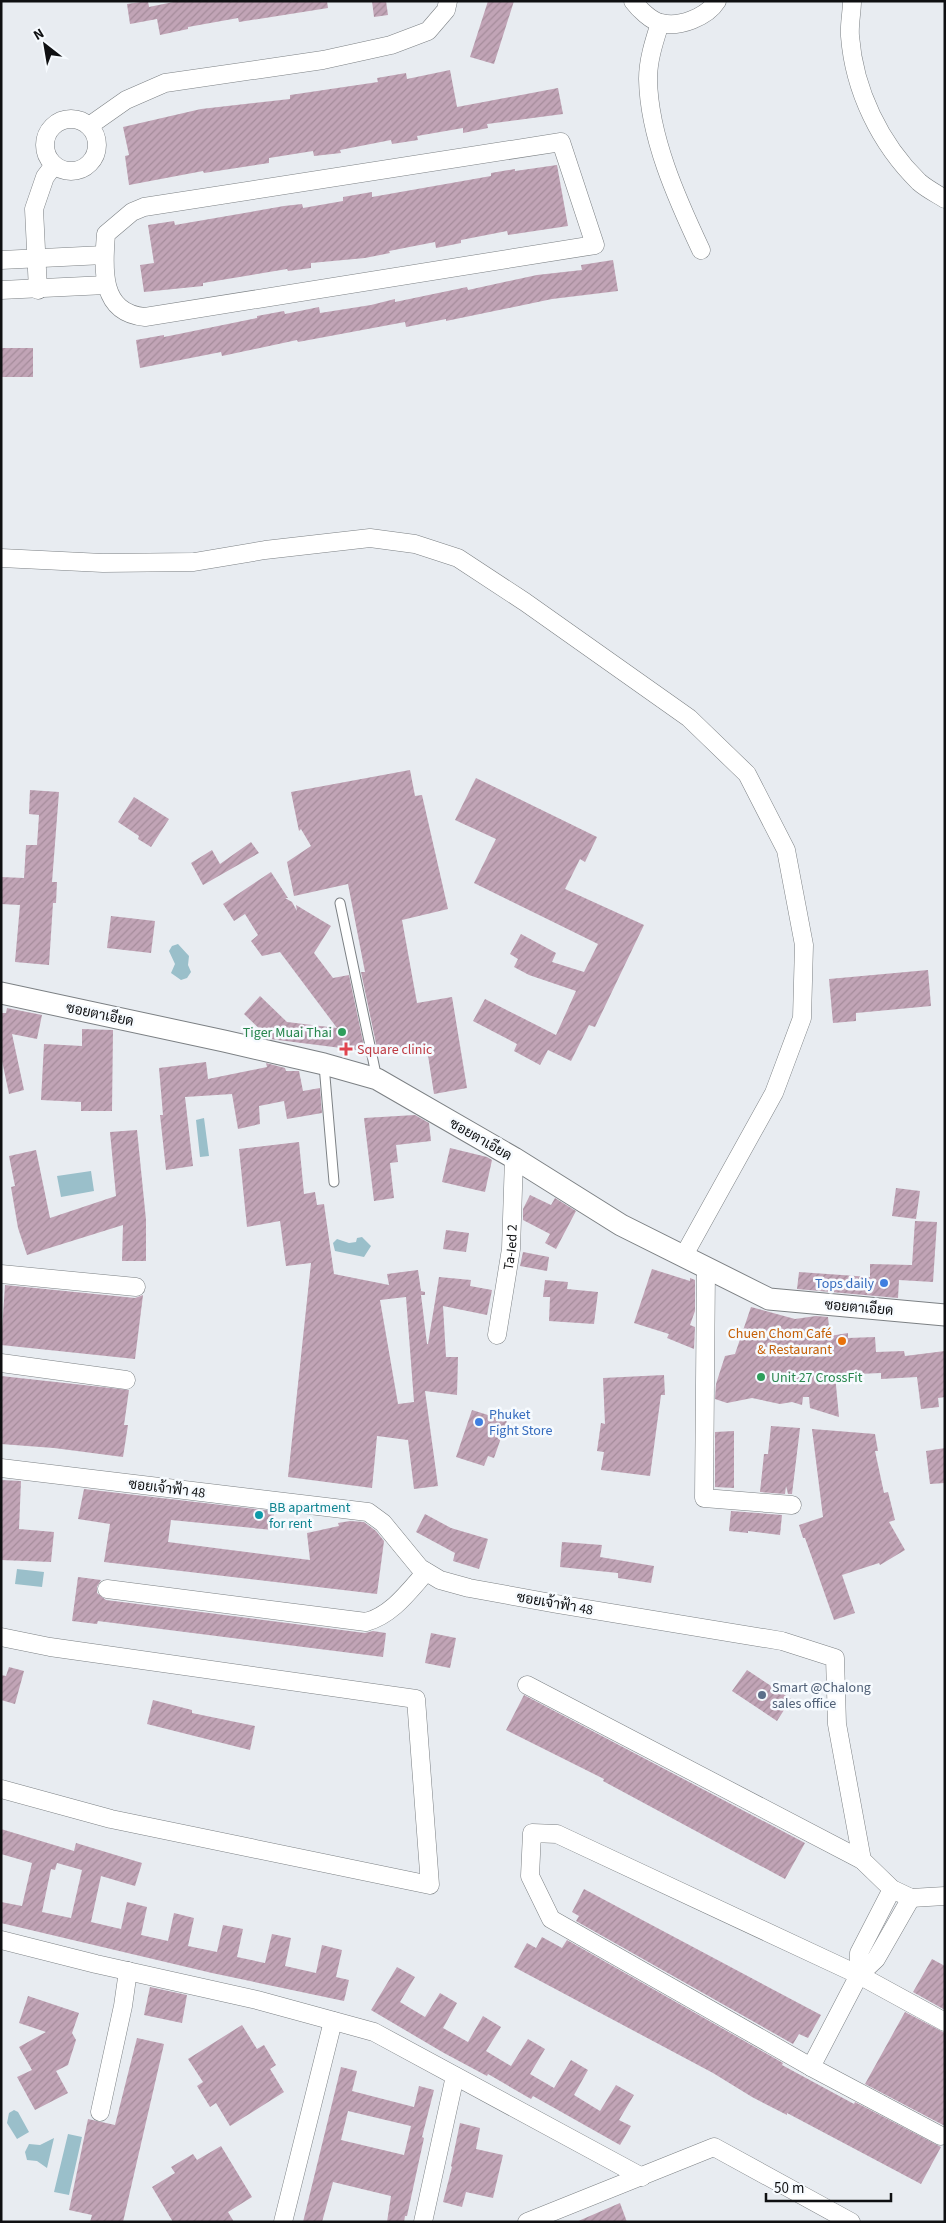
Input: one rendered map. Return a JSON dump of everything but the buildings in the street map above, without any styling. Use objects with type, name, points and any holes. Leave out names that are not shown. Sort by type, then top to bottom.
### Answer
[{"type":"street","points":[[89,126],[126,100],[165,83],[323,60],[390,46],[428,31],[446,10],[448,1]]},
{"type":"street","points":[[633,1],[651,18],[660,23],[692,20],[712,8],[717,1]]},
{"type":"street","points":[[852,1],[850,34],[855,70],[868,108],[886,143],[920,183],[945,200]]},
{"type":"street","points":[[660,23],[650,52],[648,79],[654,119],[665,163],[680,207],[702,250]]},
{"type":"street","points":[[74,119],[89,126],[95,133],[97,150],[88,166],[71,171],[62,170],[54,165],[49,159],[45,143],[52,128],[58,122],[74,119]]},
{"type":"street","points":[[561,142],[595,245],[145,317],[134,316],[113,300],[106,285],[104,255],[106,234],[132,212],[144,207],[561,142]]},
{"type":"street","points":[[38,290],[34,209],[45,177],[54,165]]},
{"type":"street","points":[[1,260],[104,255]]},
{"type":"street","points":[[1,290],[38,290],[106,285]]},
{"type":"street","points":[[1,558],[103,563],[194,562],[265,550],[370,538],[415,544],[458,558],[525,602],[689,718],[747,774],[786,850],[804,945],[802,1018],[774,1093],[683,1257]]},
{"type":"street","name":"ซอยตาเอียด","points":[[1,993],[324,1064],[377,1079],[514,1158],[621,1225],[769,1299],[945,1315]]},
{"type":"street","name":"Ta-Ied 2","points":[[497,1335],[511,1249],[514,1158]]},
{"type":"street","points":[[706,1268],[704,1498],[792,1505]]},
{"type":"street","points":[[1,1274],[136,1287]]},
{"type":"street","points":[[1,1363],[126,1380]]},
{"type":"street","name":"ซอยเจ้าฟ้า 48","points":[[1,1468],[368,1512],[383,1523],[420,1568],[440,1580],[469,1588],[782,1641],[835,1658],[837,1724],[862,1860]]},
{"type":"street","points":[[107,1589],[366,1622],[375,1620],[388,1612],[426,1572]]},
{"type":"street","points":[[1,1638],[416,1699],[430,1885],[111,1818],[1,1789]]},
{"type":"street","points":[[527,1685],[862,1860],[892,1889],[911,1898],[945,1896]]},
{"type":"street","points":[[941,2136],[811,2068],[551,1918],[530,1876],[532,1833],[557,1834],[859,1975],[945,2022]]},
{"type":"street","points":[[859,1975],[860,1953],[892,1889]]},
{"type":"street","points":[[811,2068],[859,1975],[876,1959],[911,1898]]},
{"type":"street","points":[[1,1940],[257,2000],[374,2032],[642,2177]]},
{"type":"street","points":[[100,2112],[123,2006],[128,1971]]},
{"type":"street","points":[[283,2222],[333,2021]]},
{"type":"street","points":[[423,2222],[455,2076]]},
{"type":"street","points":[[527,2222],[642,2177],[714,2146],[851,2222]]},
{"type":"lane","points":[[340,903],[377,1079]]},
{"type":"lane","points":[[324,1064],[334,1182]]},
{"type":"water","points":[[178,944],[189,956],[188,965],[191,972],[187,978],[181,980],[171,973],[175,964],[169,951],[172,946]]},
{"type":"water","points":[[204,1118],[209,1156],[200,1157],[196,1120]]},
{"type":"water","points":[[91,1171],[94,1191],[61,1197],[57,1176]]},
{"type":"water","points":[[362,1237],[371,1246],[364,1257],[335,1251],[333,1243],[337,1239],[349,1243],[356,1242],[357,1238]]},
{"type":"water","points":[[17,1569],[44,1572],[42,1587],[15,1584]]},
{"type":"water","points":[[14,2110],[18,2112],[29,2132],[17,2139],[7,2123],[9,2113]]},
{"type":"water","points":[[68,2134],[82,2137],[69,2195],[54,2192]]},
{"type":"water","points":[[54,2138],[47,2168],[37,2161],[27,2160],[25,2152],[29,2144],[40,2145]]},
{"type":"place","name":"Tiger Muai Thai","points":[[342,1032]]},
{"type":"place","name":"Square clinic","points":[[346,1049]]},
{"type":"place","name":"Tops daily","points":[[884,1283]]},
{"type":"place","name":"Chuen Chom Café & Restaurant","points":[[842,1341]]},
{"type":"place","name":"Unit 27 CrossFit","points":[[761,1377]]},
{"type":"place","name":"Phuket Fight Store","points":[[479,1422]]},
{"type":"place","name":"BB apartment for rent","points":[[259,1515]]},
{"type":"place","name":"Smart @Chalong sales office","points":[[762,1695]]}]
